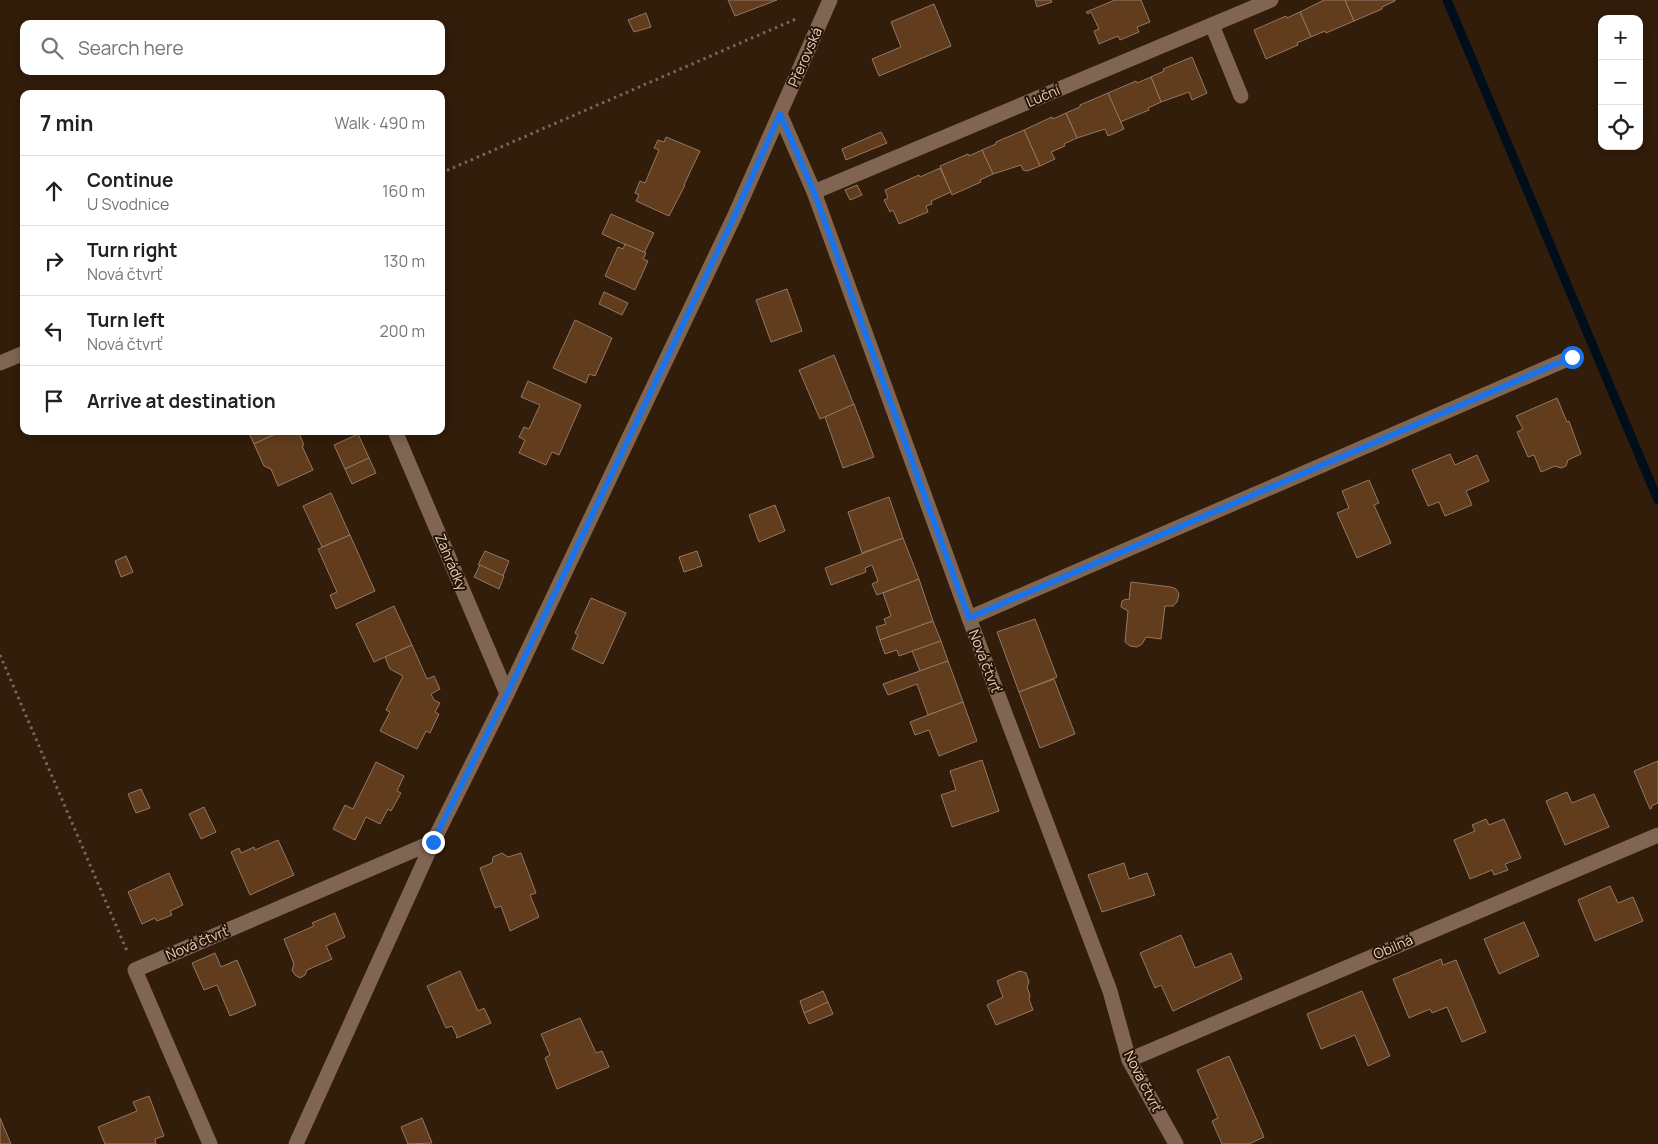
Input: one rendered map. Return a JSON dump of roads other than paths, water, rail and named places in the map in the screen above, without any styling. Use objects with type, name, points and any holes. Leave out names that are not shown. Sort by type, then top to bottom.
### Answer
[{"type":"street","name":"Luční","points":[[814,192],[1271,0]]},
{"type":"street","name":"Přerovská","points":[[780,114],[828,6]]},
{"type":"street","points":[[1212,25],[1241,96]]},
{"type":"street","points":[[296,1144],[433,842],[507,694],[735,215],[780,114]]},
{"type":"street","name":"Nová čtvrť","points":[[780,114],[814,192],[969,618],[1110,991],[1129,1060],[1176,1144]]},
{"type":"street","points":[[0,364],[20,355]]},
{"type":"street","points":[[969,618],[1572,357]]},
{"type":"street","name":"Zahrádky","points":[[397,435],[507,694]]},
{"type":"street","name":"Obilná","points":[[1129,1060],[1658,835]]},
{"type":"street","name":"Nová čtvrť","points":[[210,1144],[136,970],[433,842]]},
{"type":"waterway","points":[[1447,0],[1658,500]]}]
